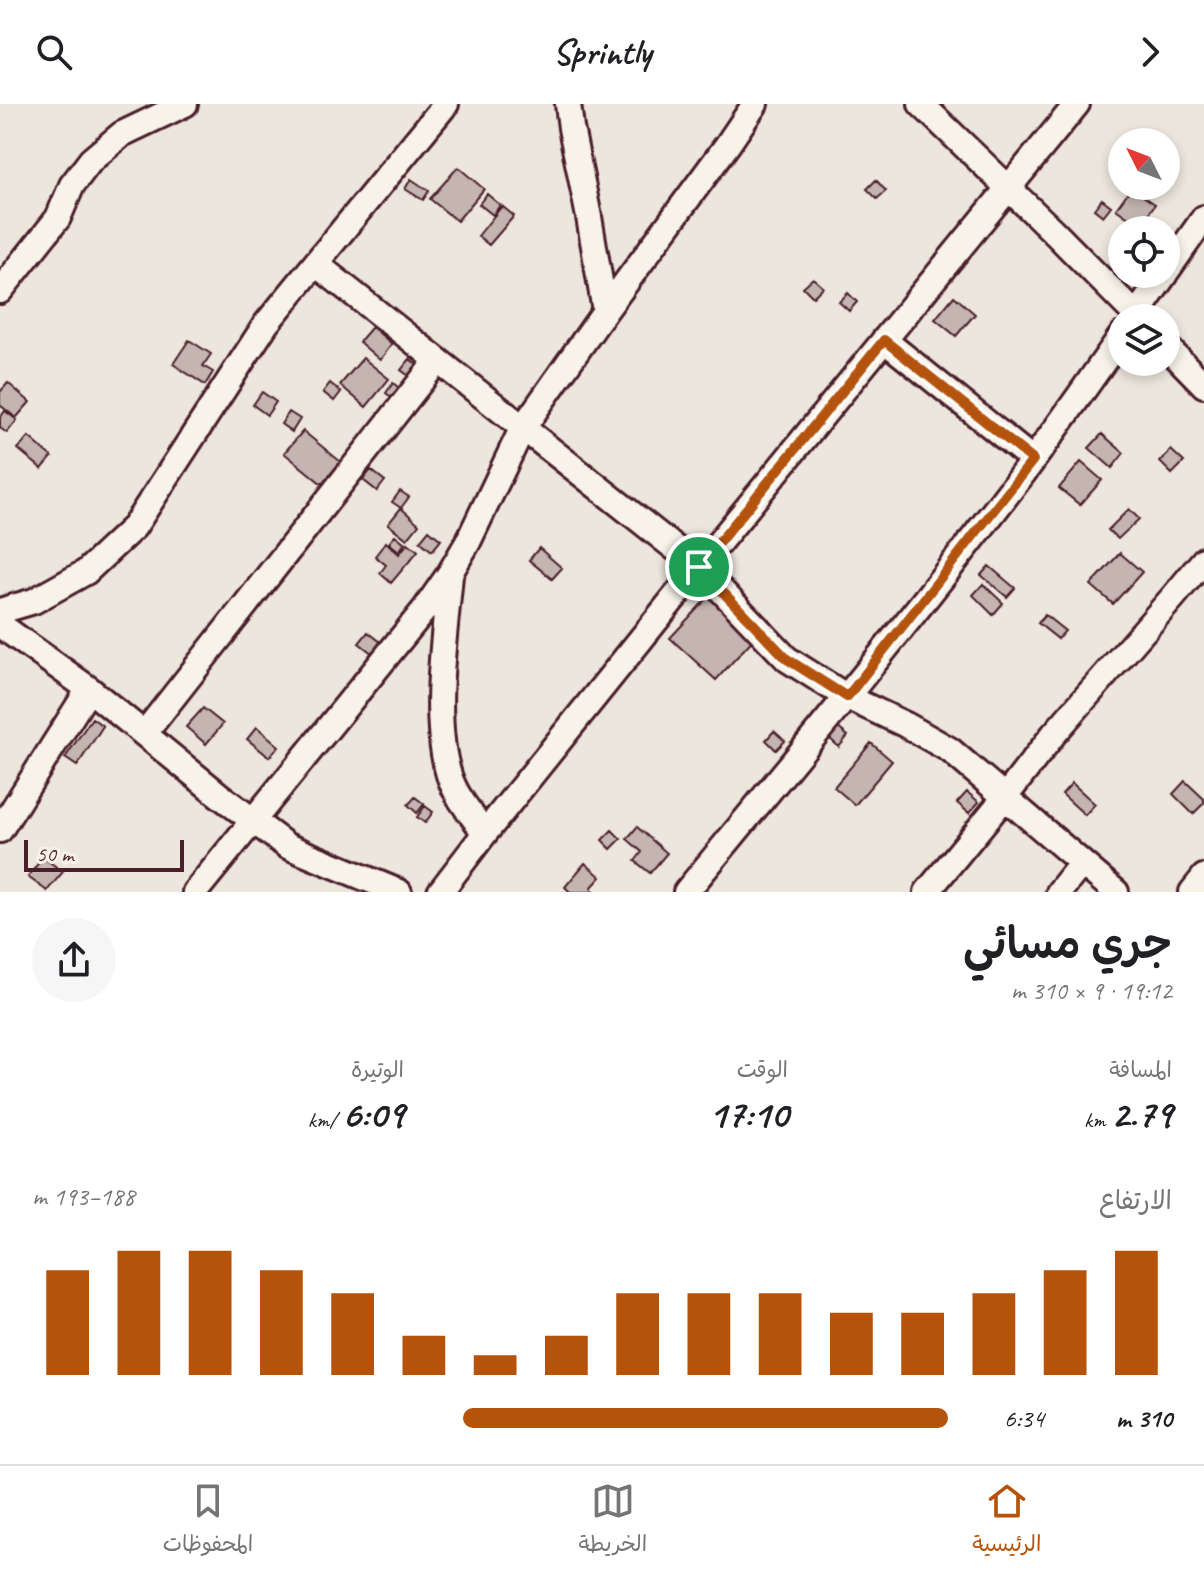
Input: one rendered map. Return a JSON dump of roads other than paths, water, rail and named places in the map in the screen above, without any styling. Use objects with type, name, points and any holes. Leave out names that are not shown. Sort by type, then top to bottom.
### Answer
[{"type":"street","points":[[0,291],[58,218],[72,185],[91,160],[122,134],[185,104]]},
{"type":"street","points":[[0,611],[34,601],[86,572],[134,527],[266,324],[446,104]]},
{"type":"street","points":[[568,104],[605,311]]},
{"type":"street","points":[[195,892],[425,609],[450,573],[485,510],[522,429],[755,104]]},
{"type":"street","points":[[921,104],[1124,304]]},
{"type":"street","points":[[440,892],[699,567],[1077,104]]},
{"type":"street","points":[[1180,252],[1204,218]]},
{"type":"street","points":[[316,264],[699,567],[787,659],[847,697],[950,750],[1116,892]]},
{"type":"street","points":[[884,340],[1033,460]]},
{"type":"street","points":[[686,892],[847,697],[1033,460],[1108,355]]},
{"type":"street","points":[[1180,360],[1204,385]]},
{"type":"street","points":[[144,734],[437,361]]},
{"type":"street","points":[[927,892],[1053,735],[1204,560]]},
{"type":"street","points":[[450,573],[440,688],[442,741],[457,794],[485,833]]},
{"type":"street","points":[[0,625],[89,689],[287,846],[399,892]]},
{"type":"street","points":[[0,830],[89,689]]},
{"type":"street","points":[[1059,892],[1082,863]]},
{"type":"street","points":[[1192,892],[1204,877]]}]
